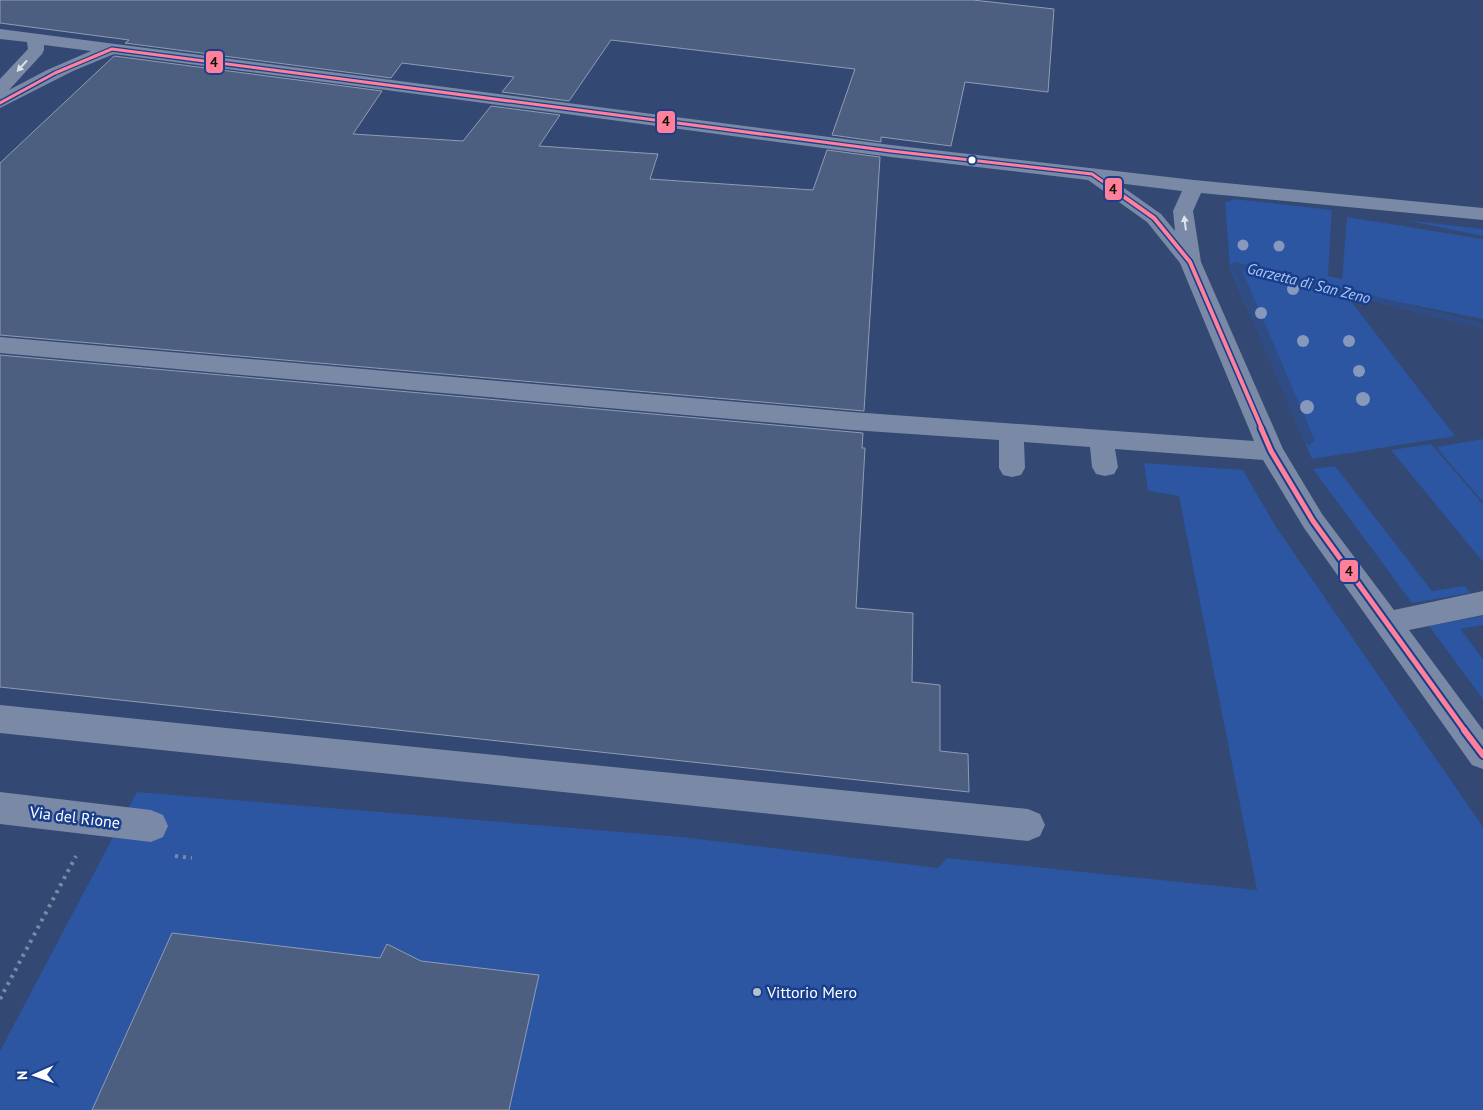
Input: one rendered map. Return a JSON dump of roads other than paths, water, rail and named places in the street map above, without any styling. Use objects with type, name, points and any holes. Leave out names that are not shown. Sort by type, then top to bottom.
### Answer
[{"type":"street","points":[[0,34],[891,151],[1194,186],[1483,214]]},
{"type":"street","points":[[0,90],[36,50],[35,38]]},
{"type":"street","points":[[0,102],[72,64],[112,49]]},
{"type":"street","points":[[1092,174],[1154,218],[1190,262],[1271,451],[1313,521],[1483,755]]},
{"type":"street","points":[[1190,262],[1184,211],[1194,186]]},
{"type":"street","points":[[0,345],[852,421],[1271,451]]},
{"type":"street","points":[[1011,432],[1012,468]]},
{"type":"street","points":[[1101,439],[1105,467]]},
{"type":"street","points":[[1388,623],[1483,603]]},
{"type":"street","points":[[0,719],[1028,825]]},
{"type":"street","name":"Via del Rione","points":[[0,808],[151,826]]},
{"type":"waterway","name":"Garzetta di San Zeno","points":[[1309,441],[1235,265],[1483,326]]},
{"type":"place","name":"Vittorio Mero","points":[[757,992]]}]
